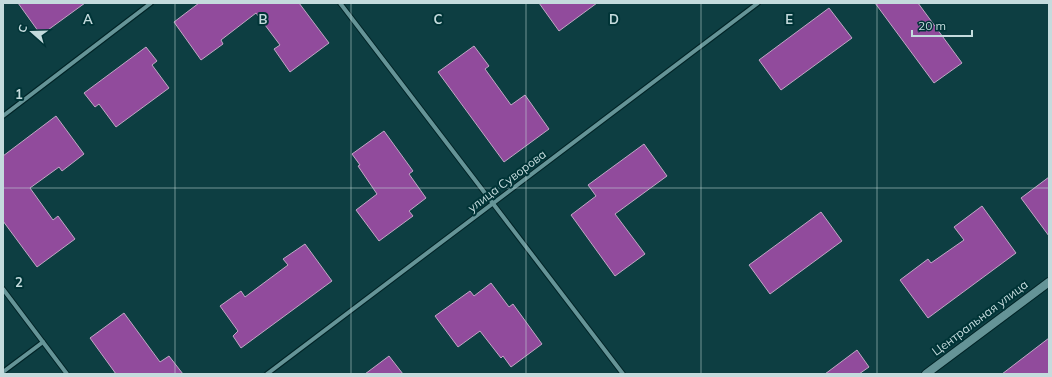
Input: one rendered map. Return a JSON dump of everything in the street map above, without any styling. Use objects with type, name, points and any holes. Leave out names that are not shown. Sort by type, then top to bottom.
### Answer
[{"type":"main road","name":"Центральная улица","points":[[926,374],[1049,282]]},
{"type":"street","points":[[3,116],[151,3]]},
{"type":"street","points":[[340,3],[623,374]]},
{"type":"street","name":"улица Суворова","points":[[267,374],[758,3]]},
{"type":"street","points":[[3,289],[67,374]]},
{"type":"street","points":[[3,372],[43,342]]},
{"type":"building","points":[[18,3],[85,3],[41,35]]},
{"type":"building","points":[[199,3],[299,3],[329,43],[290,72],[274,49],[280,45],[256,13],[221,40],[223,44],[201,60],[174,22]]},
{"type":"building","points":[[539,3],[597,3],[559,31]]},
{"type":"building","points":[[875,3],[918,3],[962,63],[934,83]]},
{"type":"building","points":[[829,8],[852,38],[781,90],[759,60]]},
{"type":"building","points":[[474,46],[489,66],[485,69],[511,105],[525,95],[549,129],[504,162],[438,72]]},
{"type":"building","points":[[146,47],[157,61],[152,65],[169,88],[116,127],[99,104],[95,107],[84,93]]},
{"type":"building","points":[[56,116],[84,154],[62,171],[59,167],[30,188],[53,220],[58,216],[75,239],[37,267],[3,221],[3,156]]},
{"type":"building","points":[[384,131],[413,171],[409,174],[426,198],[409,211],[413,216],[379,241],[356,210],[377,194],[358,166],[360,165],[352,154]]},
{"type":"building","points":[[644,144],[667,176],[615,214],[645,254],[615,276],[571,215],[596,196],[588,185]]},
{"type":"building","points":[[1049,177],[1049,236],[1021,198]]},
{"type":"building","points":[[982,206],[1016,253],[928,318],[900,280],[928,259],[931,263],[964,240],[954,227]]},
{"type":"building","points":[[821,212],[842,241],[770,294],[749,265]]},
{"type":"building","points":[[305,244],[332,281],[241,348],[233,336],[238,331],[220,306],[241,291],[245,297],[288,265],[283,259]]},
{"type":"building","points":[[491,283],[509,307],[513,304],[542,344],[511,367],[503,356],[501,358],[480,331],[458,347],[435,316],[470,291],[474,296]]},
{"type":"building","points":[[124,313],[160,362],[169,356],[183,374],[116,374],[90,338]]},
{"type":"building","points":[[1049,338],[1049,374],[1002,374]]},
{"type":"building","points":[[857,350],[869,367],[859,374],[825,374]]},
{"type":"building","points":[[389,356],[403,374],[365,374]]}]
